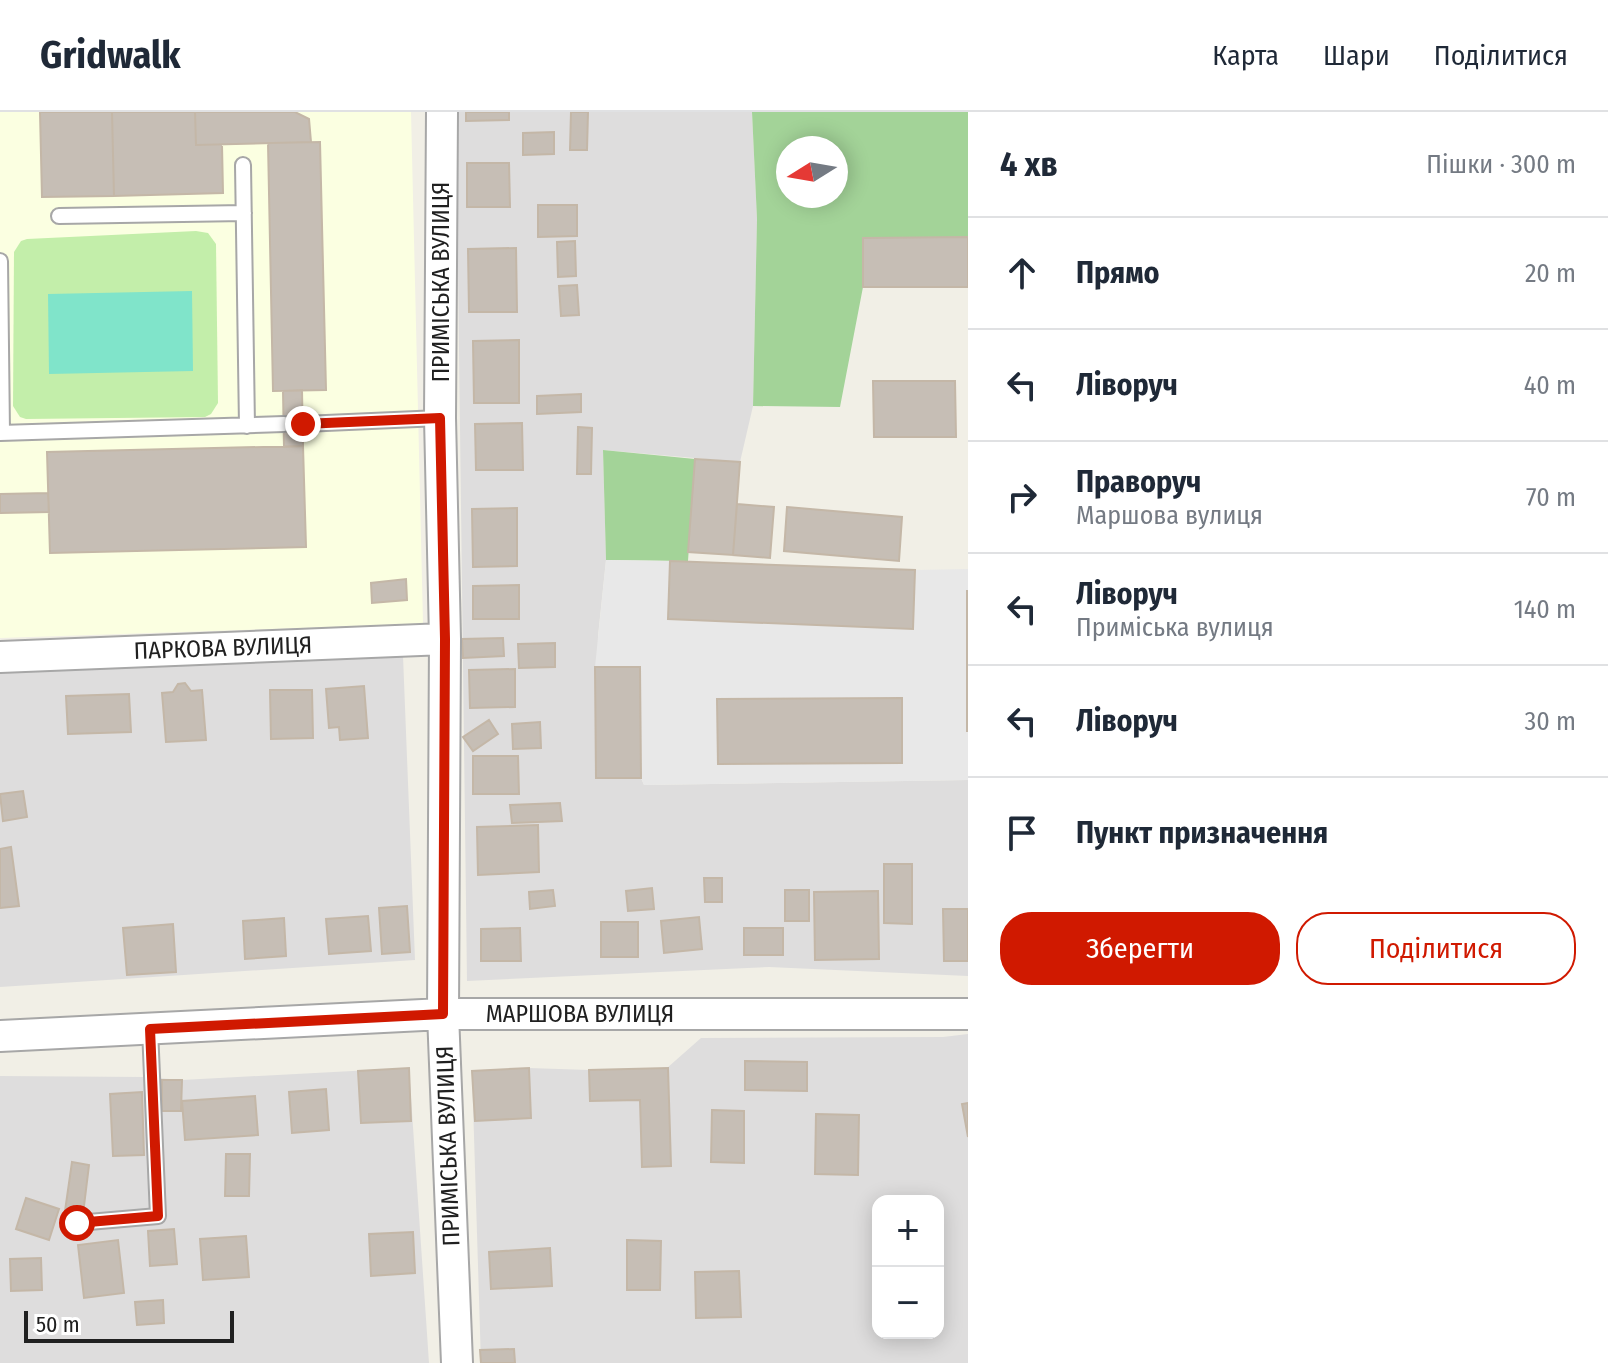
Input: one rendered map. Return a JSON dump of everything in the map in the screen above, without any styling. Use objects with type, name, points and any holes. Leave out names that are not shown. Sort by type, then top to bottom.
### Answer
[{"type":"street","name":"ПРИМІСЬКА ВУЛИЦЯ","points":[[442,112],[440,418],[445,639],[443,1014],[457,1363]]},
{"type":"street","name":"ПАРКОВА ВУЛИЦЯ","points":[[0,657],[445,639]]},
{"type":"street","name":"МАРШОВА ВУЛИЦЯ","points":[[0,1036],[443,1014],[968,1014]]},
{"type":"lane","points":[[243,165],[247,426]]},
{"type":"lane","points":[[59,216],[244,213]]},
{"type":"lane","points":[[0,261],[1,433],[284,424]]},
{"type":"lane","points":[[303,424],[440,418]]},
{"type":"lane","points":[[77,1223],[158,1216],[150,1029]]},
{"type":"shaded area","points":[[0,112],[411,112],[423,624],[0,638]]},
{"type":"shaded area","points":[[456,112],[752,112],[757,219],[753,406],[740,462],[603,450],[606,560],[598,636],[596,778],[641,778],[644,785],[968,780],[968,976],[769,967],[467,981]]},
{"type":"shaded area","points":[[606,560],[670,561],[668,619],[913,629],[915,570],[968,569],[968,780],[644,785],[641,778],[640,667],[595,667]]},
{"type":"shaded area","points":[[403,656],[415,960],[0,987],[0,666]]},
{"type":"shaded area","points":[[968,1034],[968,1363],[481,1363],[472,1071],[667,1068],[701,1038],[943,1037]]},
{"type":"shaded area","points":[[409,1068],[429,1363],[0,1363],[0,1076],[182,1080]]},
{"type":"green space","points":[[752,112],[968,112],[968,237],[863,238],[863,287],[840,407],[753,406],[757,219]]},
{"type":"green space","points":[[196,231],[208,233],[216,244],[218,403],[211,414],[205,417],[20,417],[13,406],[14,252],[21,241]]},
{"type":"green space","points":[[192,291],[193,371],[49,374],[48,294]]},
{"type":"green space","points":[[603,450],[695,459],[688,561],[606,560]]},
{"type":"building","points":[[40,112],[112,112],[114,196],[42,197]]},
{"type":"building","points":[[112,112],[195,112],[196,145],[222,145],[223,193],[114,196]]},
{"type":"building","points":[[195,112],[295,112],[309,119],[311,142],[196,145]]},
{"type":"building","points":[[466,112],[509,112],[509,120],[466,121]]},
{"type":"building","points":[[571,112],[588,112],[587,150],[570,150]]},
{"type":"building","points":[[554,132],[554,154],[523,155],[523,133]]},
{"type":"building","points":[[320,142],[326,390],[273,391],[268,143]]},
{"type":"building","points":[[467,163],[509,163],[510,207],[467,207]]},
{"type":"building","points":[[538,205],[577,205],[577,236],[538,237]]},
{"type":"building","points":[[968,237],[968,287],[863,287],[863,238]]},
{"type":"building","points":[[575,241],[576,276],[558,277],[557,242]]},
{"type":"building","points":[[516,248],[517,312],[469,312],[468,249]]},
{"type":"building","points":[[577,285],[579,315],[561,316],[559,286]]},
{"type":"building","points":[[519,340],[519,403],[474,403],[473,341]]},
{"type":"building","points":[[873,381],[955,381],[956,437],[874,437]]},
{"type":"building","points":[[302,390],[303,446],[284,447],[283,391]]},
{"type":"building","points":[[581,394],[581,412],[537,414],[537,396]]},
{"type":"building","points":[[522,423],[523,470],[476,470],[475,424]]},
{"type":"building","points":[[578,427],[592,428],[591,474],[577,474]]},
{"type":"building","points":[[303,446],[306,547],[50,553],[47,452]]},
{"type":"building","points":[[695,459],[740,462],[733,555],[688,552]]},
{"type":"building","points":[[48,493],[49,512],[0,513],[0,494]]},
{"type":"building","points":[[737,504],[774,507],[770,558],[733,555]]},
{"type":"building","points":[[787,507],[902,517],[899,561],[784,551]]},
{"type":"building","points":[[517,508],[517,566],[473,567],[472,509]]},
{"type":"building","points":[[670,561],[915,570],[913,629],[668,619]]},
{"type":"building","points":[[406,579],[407,600],[372,603],[371,583]]},
{"type":"building","points":[[519,585],[519,619],[473,619],[473,586]]},
{"type":"building","points":[[968,591],[968,731],[967,731]]},
{"type":"building","points":[[503,638],[504,656],[463,658],[462,639]]},
{"type":"building","points":[[555,643],[555,667],[519,668],[518,644]]},
{"type":"building","points":[[595,667],[640,667],[641,778],[596,778]]},
{"type":"building","points":[[515,669],[515,707],[470,708],[469,670]]},
{"type":"building","points":[[185,683],[191,691],[202,690],[206,740],[166,742],[162,693],[173,692],[178,684]]},
{"type":"building","points":[[364,686],[368,738],[340,740],[339,727],[329,728],[326,689]]},
{"type":"building","points":[[270,690],[312,690],[313,738],[271,739]]},
{"type":"building","points":[[129,694],[131,732],[68,734],[66,696]]},
{"type":"building","points":[[902,698],[902,763],[718,764],[717,699]]},
{"type":"building","points":[[489,720],[498,734],[473,751],[463,737]]},
{"type":"building","points":[[540,722],[541,748],[513,749],[512,724]]},
{"type":"building","points":[[473,756],[518,756],[519,794],[473,794]]},
{"type":"building","points":[[23,791],[27,817],[3,821],[0,794]]},
{"type":"building","points":[[560,803],[562,821],[512,823],[510,805]]},
{"type":"building","points":[[538,825],[539,872],[478,875],[477,827]]},
{"type":"building","points":[[11,847],[19,906],[0,908],[0,849]]},
{"type":"building","points":[[884,864],[912,864],[912,924],[884,923]]},
{"type":"building","points":[[704,878],[722,878],[722,902],[705,902]]},
{"type":"building","points":[[652,888],[654,909],[628,911],[626,891]]},
{"type":"building","points":[[553,890],[555,906],[530,909],[529,892]]},
{"type":"building","points":[[785,890],[809,890],[809,921],[785,921]]},
{"type":"building","points":[[878,891],[879,959],[815,960],[814,892]]},
{"type":"building","points":[[407,906],[410,952],[382,954],[379,908]]},
{"type":"building","points":[[943,909],[968,909],[968,961],[944,961]]},
{"type":"building","points":[[368,916],[371,951],[329,954],[326,919]]},
{"type":"building","points":[[699,917],[702,949],[664,953],[661,921]]},
{"type":"building","points":[[284,918],[286,956],[245,959],[243,921]]},
{"type":"building","points":[[601,922],[638,922],[638,957],[601,957]]},
{"type":"building","points":[[173,924],[176,972],[127,975],[123,928]]},
{"type":"building","points":[[520,928],[521,961],[481,961],[481,929]]},
{"type":"building","points":[[744,928],[783,928],[783,955],[744,955]]},
{"type":"building","points":[[745,1061],[807,1062],[807,1091],[745,1090]]},
{"type":"building","points":[[409,1068],[411,1121],[361,1123],[358,1071]]},
{"type":"building","points":[[529,1068],[531,1118],[475,1121],[472,1071]]},
{"type":"building","points":[[668,1068],[671,1166],[642,1167],[640,1100],[590,1101],[589,1070]]},
{"type":"building","points":[[162,1080],[182,1080],[181,1111],[162,1111]]},
{"type":"building","points":[[326,1089],[329,1130],[292,1133],[289,1092]]},
{"type":"building","points":[[142,1092],[144,1155],[113,1156],[110,1094]]},
{"type":"building","points":[[255,1096],[258,1135],[185,1140],[182,1101]]},
{"type":"building","points":[[968,1103],[968,1137],[962,1104]]},
{"type":"building","points":[[712,1110],[744,1111],[744,1163],[711,1162]]},
{"type":"building","points":[[816,1114],[859,1115],[858,1175],[815,1174]]},
{"type":"building","points":[[226,1154],[250,1154],[249,1196],[225,1196]]},
{"type":"building","points":[[72,1162],[89,1165],[83,1214],[65,1211]]},
{"type":"building","points":[[26,1198],[59,1209],[49,1240],[16,1229]]},
{"type":"building","points":[[174,1229],[177,1264],[150,1266],[148,1231]]},
{"type":"building","points":[[413,1232],[415,1273],[371,1276],[369,1234]]},
{"type":"building","points":[[246,1236],[249,1277],[203,1280],[200,1239]]},
{"type":"building","points":[[118,1240],[124,1293],[84,1298],[78,1245]]},
{"type":"building","points":[[627,1240],[661,1241],[660,1290],[627,1290]]},
{"type":"building","points":[[550,1248],[552,1286],[491,1289],[489,1252]]},
{"type":"building","points":[[41,1258],[42,1290],[11,1291],[10,1259]]},
{"type":"building","points":[[739,1271],[741,1317],[696,1318],[695,1272]]},
{"type":"building","points":[[163,1300],[164,1323],[137,1325],[135,1302]]},
{"type":"building","points":[[514,1349],[515,1363],[481,1363],[480,1350]]},
{"type":"route","points":[[77,1223],[158,1216],[150,1029],[443,1014],[445,639],[440,418],[303,424]]}]
